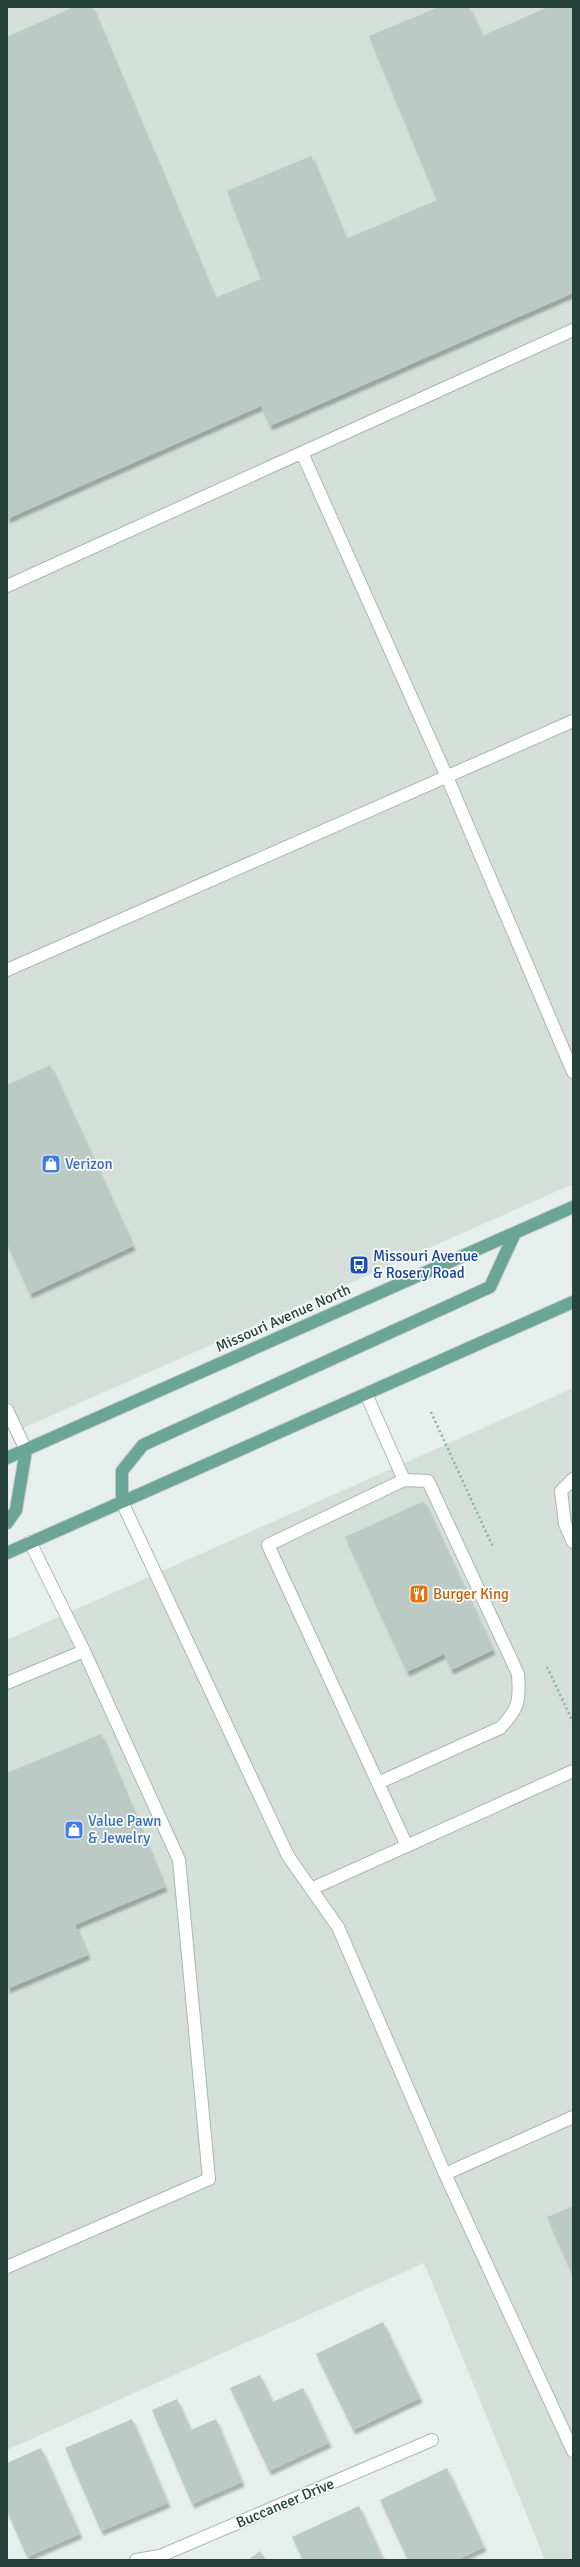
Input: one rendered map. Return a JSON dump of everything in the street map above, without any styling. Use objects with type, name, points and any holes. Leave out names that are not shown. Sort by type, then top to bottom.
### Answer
[{"type":"main road","name":"Missouri Avenue North","points":[[7,1458],[573,1207]]},
{"type":"main road","points":[[122,1502],[122,1471],[143,1445],[490,1286],[515,1233]]},
{"type":"main road","points":[[7,1553],[573,1302]]},
{"type":"main road","points":[[7,1523],[16,1510],[26,1450]]},
{"type":"street","points":[[7,586],[573,330]]},
{"type":"street","points":[[302,453],[446,777],[573,1072]]},
{"type":"street","points":[[7,970],[573,721]]},
{"type":"street","points":[[366,1394],[404,1480]]},
{"type":"street","points":[[7,1410],[26,1450]]},
{"type":"street","points":[[573,1479],[561,1491],[565,1524],[573,1542]]},
{"type":"street","points":[[378,1783],[500,1728],[514,1714],[519,1697],[518,1674],[428,1481],[404,1480],[268,1545],[407,1846]]},
{"type":"street","points":[[122,1502],[288,1856],[338,1927],[445,2174],[573,2451]]},
{"type":"street","points":[[7,2267],[209,2179],[179,1860],[84,1650],[30,1542]]},
{"type":"street","points":[[7,1683],[84,1650]]},
{"type":"street","points":[[311,1889],[573,1771]]},
{"type":"street","points":[[445,2174],[573,2117]]},
{"type":"street","name":"Buccaneer Drive","points":[[136,2560],[161,2558],[432,2440]]},
{"type":"shaded area","points":[[7,7],[573,7],[573,1184],[23,1428],[7,1427]]},
{"type":"shaded area","points":[[573,1388],[573,2560],[545,2560],[424,2263],[7,2450],[7,1640]]},
{"type":"building","points":[[74,7],[92,7],[215,298],[261,279],[227,191],[311,156],[346,239],[437,200],[369,36],[439,7],[469,7],[482,36],[548,7],[573,7],[573,293],[270,426],[261,406],[7,519],[7,37]]},
{"type":"building","name":"Verizon","points":[[50,1065],[133,1246],[30,1294],[7,1244],[7,1085]]},
{"type":"building","name":"Burger King","points":[[424,1501],[493,1650],[451,1670],[444,1654],[407,1672],[345,1537]]},
{"type":"building","name":"Value Pawn & Jewelry","points":[[101,1734],[165,1887],[75,1925],[88,1955],[7,1989],[7,1773]]},
{"type":"building","points":[[573,2206],[573,2276],[547,2217]]},
{"type":"building","points":[[383,2322],[420,2398],[353,2430],[316,2354]]},
{"type":"building","points":[[260,2375],[273,2402],[303,2388],[329,2443],[269,2471],[230,2388]]},
{"type":"building","points":[[177,2399],[191,2430],[216,2419],[242,2482],[192,2504],[152,2410]]},
{"type":"building","points":[[132,2419],[168,2503],[101,2531],[65,2448]]},
{"type":"building","points":[[41,2448],[80,2534],[27,2557],[7,2511],[7,2463]]},
{"type":"building","points":[[447,2468],[484,2547],[457,2560],[408,2560],[380,2500]]},
{"type":"building","points":[[359,2506],[384,2560],[303,2560],[292,2537]]},
{"type":"building","points":[[260,2551],[266,2560],[248,2560]]},
{"type":"place","name":"Verizon","points":[[51,1164]]},
{"type":"place","name":"Missouri Avenue & Rosery Road","points":[[359,1265]]},
{"type":"place","name":"Burger King","points":[[419,1594]]},
{"type":"place","name":"Value Pawn & Jewelry","points":[[74,1830]]}]
